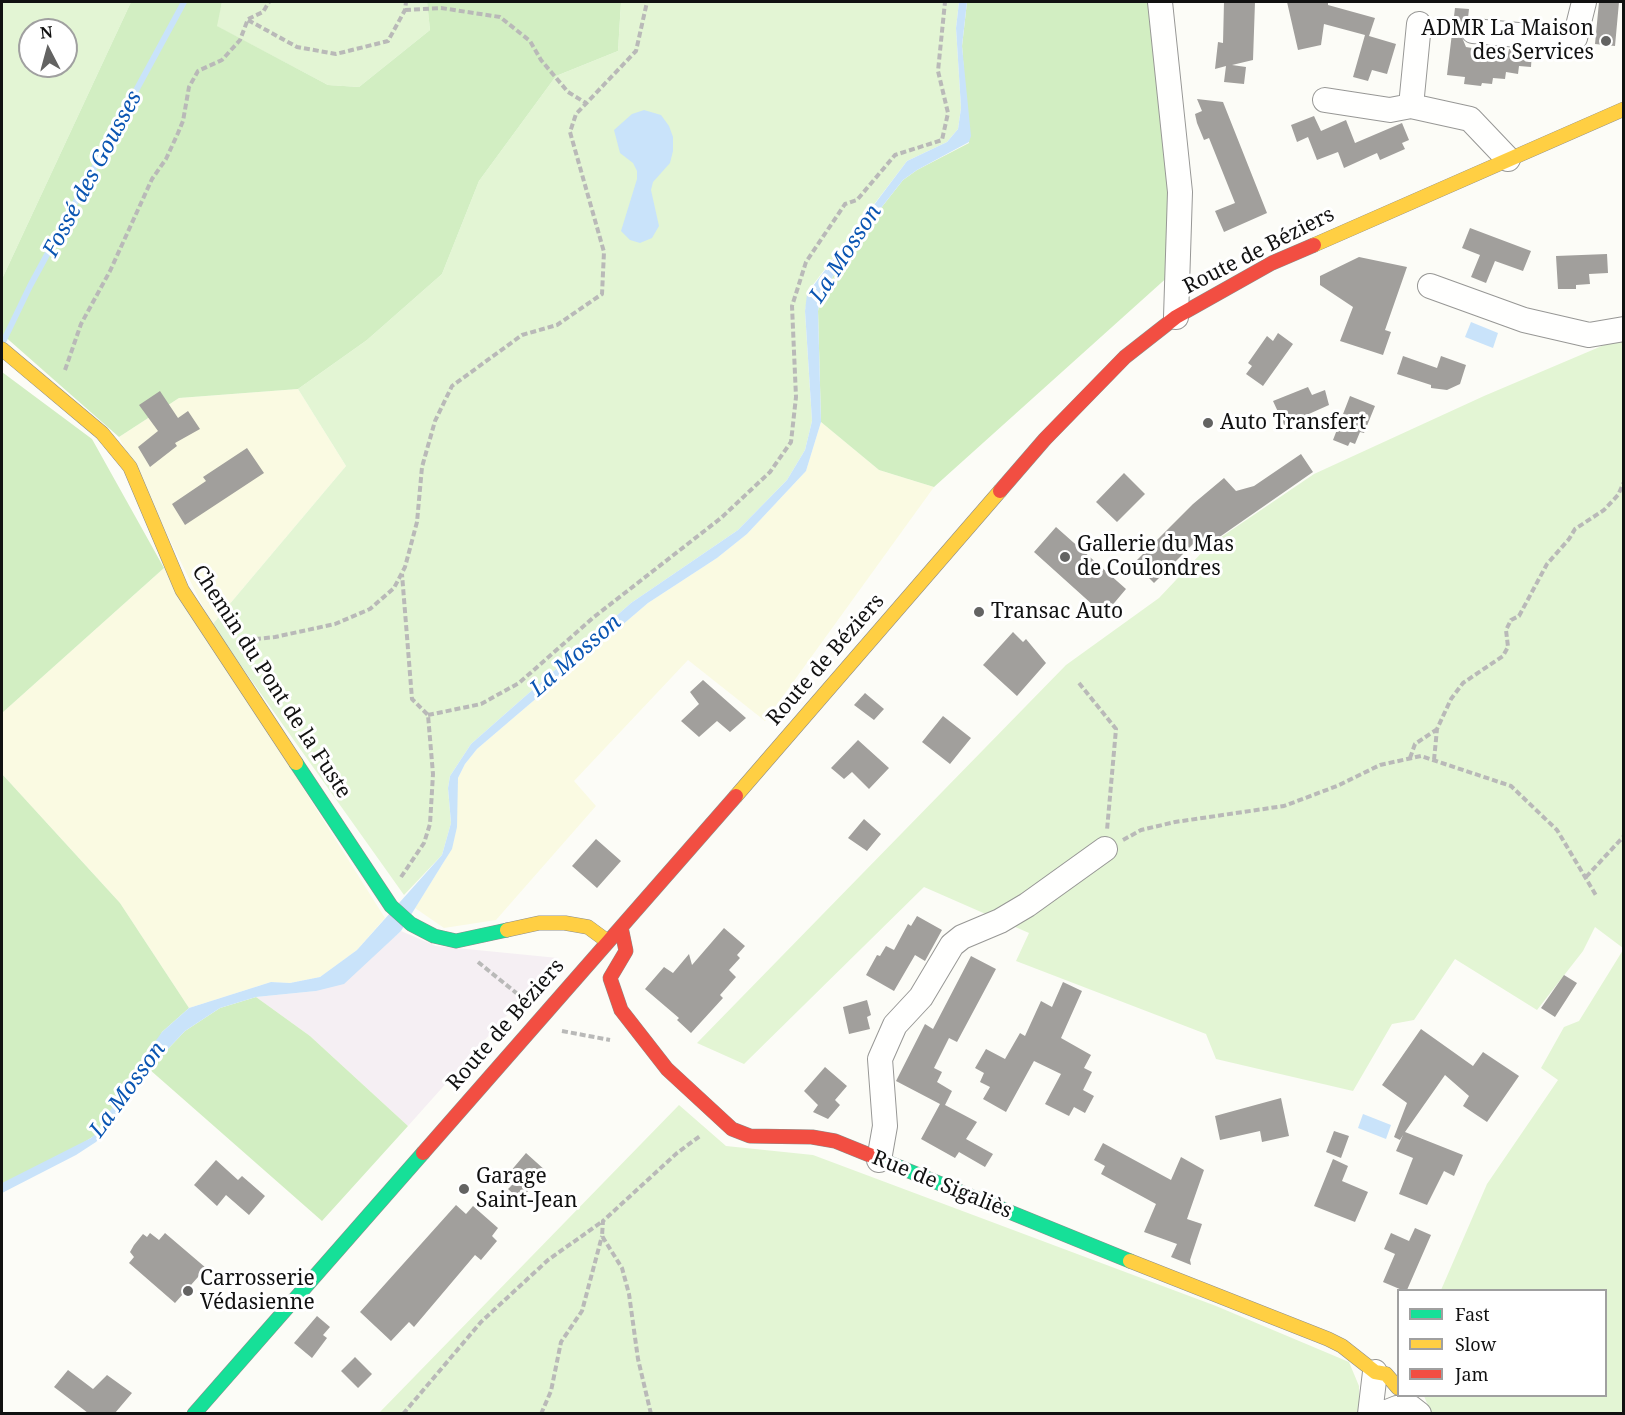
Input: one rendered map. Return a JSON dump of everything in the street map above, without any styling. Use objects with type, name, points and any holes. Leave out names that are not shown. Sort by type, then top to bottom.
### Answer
[{"type":"main road","name":"Route de Béziers","points":[[194,1413],[1045,439],[1125,357],[1176,317],[1272,263],[1623,109]]},
{"type":"main road","name":"Chemin du Pont de la Fuste","points":[[2,349],[102,433],[130,467],[182,590],[388,901],[411,924],[434,936],[456,941]]},
{"type":"main road","points":[[456,941],[539,923],[565,923],[588,927],[607,941]]},
{"type":"main road","name":"Rue de Sigaliès","points":[[621,927],[626,951],[610,978],[621,1010],[667,1069],[720,1121],[750,1136],[824,1139],[879,1160],[1329,1340],[1342,1346],[1375,1372],[1386,1374],[1397,1388]]},
{"type":"street","points":[[1160,2],[1180,192],[1176,317]]},
{"type":"street","points":[[1473,31],[1563,39],[1575,38],[1584,2]]},
{"type":"street","points":[[1411,106],[1419,24]]},
{"type":"street","points":[[1325,100],[1390,110],[1411,106],[1470,119],[1508,159]]},
{"type":"street","points":[[1430,286],[1524,320],[1589,335],[1623,329]]},
{"type":"street","points":[[879,1160],[885,1126],[880,1059],[895,1025],[921,997],[952,945],[962,937],[1000,921],[1018,910],[1105,849]]},
{"type":"street","points":[[1370,1413],[1375,1372]]},
{"type":"street","name":"Rue de Sigaliès","points":[[1382,1413],[1408,1401]]},
{"type":"path","points":[[50,388],[66,369],[81,324],[110,271],[152,179],[166,159],[183,121],[189,87],[198,71],[222,60],[240,40],[248,19],[263,12],[269,2]]},
{"type":"path","points":[[248,19],[297,47],[336,54],[388,41],[405,10],[406,2]]},
{"type":"path","points":[[216,642],[275,638],[335,624],[370,609],[394,588],[402,573],[417,522],[422,467],[435,421],[452,386],[522,335],[557,325],[602,294],[604,252],[570,132],[576,114],[636,51],[647,2]]},
{"type":"path","points":[[428,715],[481,704],[519,683],[594,617],[721,518],[770,472],[791,442],[796,397],[792,306],[806,262],[845,204],[857,200],[895,155],[942,140],[948,113],[938,71],[945,2]]},
{"type":"path","points":[[405,10],[441,8],[500,16],[530,41],[541,60],[568,92],[586,103]]},
{"type":"path","points":[[1434,760],[1437,729],[1451,699],[1463,683],[1503,656],[1508,647],[1506,630],[1511,620],[1518,615],[1547,564],[1575,529],[1598,514],[1618,495],[1623,482]]},
{"type":"path","points":[[388,901],[424,843],[430,825],[433,774],[428,715],[412,699],[402,573]]},
{"type":"path","points":[[1078,683],[1116,729],[1105,849]]},
{"type":"path","points":[[1410,759],[1415,744],[1437,729]]},
{"type":"path","points":[[1105,849],[1141,830],[1175,822],[1284,806],[1337,786],[1380,765],[1421,756],[1511,786],[1557,830],[1597,897]]},
{"type":"path","points":[[1586,877],[1623,836]]},
{"type":"path","points":[[456,941],[462,950],[512,987],[520,996]]},
{"type":"path","points":[[556,1028],[565,1032],[647,1045]]},
{"type":"path","points":[[403,1413],[481,1322],[548,1260],[603,1221],[677,1153]]},
{"type":"path","points":[[541,1413],[551,1392],[561,1342],[582,1311],[602,1236],[603,1221]]},
{"type":"path","points":[[602,1236],[622,1268],[651,1413]]},
{"type":"shaded area","points":[[401,931],[436,946],[558,958],[408,1126],[310,1036],[256,997],[316,991],[382,947]]},
{"type":"green space","points":[[2,2],[131,2],[2,279]]},
{"type":"green space","points":[[131,2],[222,2],[217,26],[328,85],[359,87],[430,30],[427,2],[621,2],[618,51],[556,76],[479,181],[442,274],[367,340],[298,389],[179,398],[119,437],[2,334],[2,279]]},
{"type":"green space","points":[[222,2],[427,2],[430,30],[359,87],[328,85],[216,26]]},
{"type":"green space","points":[[621,2],[959,2],[956,28],[961,108],[958,129],[947,142],[907,161],[809,290],[805,311],[812,421],[805,450],[787,480],[738,530],[631,603],[471,744],[450,776],[448,788],[451,823],[442,855],[404,895],[212,625],[346,466],[298,389],[367,340],[442,274],[479,181],[556,76],[618,51]]},
{"type":"green space","points":[[967,2],[1155,2],[1174,191],[1171,274],[934,487],[879,470],[821,422],[818,311],[821,295],[859,236],[903,180],[917,170],[969,143],[962,46]]},
{"type":"green space","points":[[1623,337],[1623,948],[1595,927],[1583,951],[1537,1010],[1455,959],[1414,1020],[1392,1024],[1353,1091],[1216,1059],[1206,1034],[1016,961],[1029,933],[924,887],[744,1064],[697,1043],[1066,665],[1159,598],[1208,546],[1314,474],[1484,396]]},
{"type":"green space","points":[[2,372],[92,439],[164,568],[2,713]]},
{"type":"green space","points":[[298,389],[346,466],[212,625],[119,437],[179,398]]},
{"type":"green space","points":[[821,422],[879,470],[934,487],[765,721],[688,660],[574,781],[596,806],[496,920],[444,928],[415,908],[445,860],[458,778],[465,764],[477,749],[648,603],[717,558],[747,534],[806,471]]},
{"type":"green space","points":[[164,568],[385,918],[357,950],[320,977],[290,983],[271,982],[189,1008],[120,903],[2,774],[2,713]]},
{"type":"green space","points":[[2,774],[120,903],[189,1008],[162,1032],[146,1068],[107,1128],[2,1193]]},
{"type":"green space","points":[[1623,950],[1623,1413],[1431,1413],[1424,1397],[1607,1397],[1607,1289],[1441,1289],[1487,1184],[1558,1080],[1541,1068],[1564,1027],[1579,1021]]},
{"type":"green space","points":[[256,997],[310,1036],[408,1126],[322,1221],[149,1069],[185,1031],[220,1008]]},
{"type":"green space","points":[[679,1105],[726,1146],[813,1155],[1216,1306],[1349,1362],[1359,1386],[1359,1414],[378,1414]]},
{"type":"water","name":"La Mosson","points":[[959,2],[967,2],[962,46],[971,136],[969,142],[903,180],[859,236],[821,295],[818,311],[821,422],[806,471],[747,534],[717,558],[648,603],[477,749],[465,764],[458,778],[457,827],[452,849],[401,931],[344,984],[316,991],[256,997],[220,1008],[185,1031],[149,1069],[145,1070],[114,1122],[96,1142],[76,1155],[2,1193],[2,1183],[91,1138],[100,1130],[124,1085],[162,1032],[189,1008],[271,982],[290,983],[320,977],[357,950],[442,855],[451,823],[448,788],[450,776],[471,744],[631,603],[738,530],[787,480],[805,450],[812,421],[805,311],[807,294],[907,161],[947,142],[958,129],[961,108],[956,28]]},
{"type":"water","points":[[644,110],[661,115],[669,126],[673,137],[673,151],[670,163],[653,182],[651,190],[659,226],[652,238],[640,243],[630,240],[621,231],[637,179],[637,171],[633,163],[620,153],[614,130],[632,114]]},
{"type":"water","points":[[1471,322],[1498,333],[1493,348],[1465,337]]},
{"type":"water","points":[[1363,1114],[1391,1125],[1386,1139],[1358,1128]]},
{"type":"building","points":[[1224,2],[1255,2],[1253,60],[1232,65],[1246,67],[1244,84],[1224,82],[1226,66],[1215,69],[1218,42],[1223,43]]},
{"type":"building","points":[[1287,2],[1328,2],[1328,5],[1375,18],[1369,36],[1396,44],[1387,74],[1372,70],[1368,81],[1353,77],[1365,35],[1324,24],[1321,45],[1298,50]]},
{"type":"building","points":[[1599,2],[1619,2],[1615,46],[1595,44]]},
{"type":"building","points":[[1455,8],[1469,9],[1468,18],[1462,22],[1459,30],[1466,47],[1508,54],[1509,49],[1532,51],[1531,67],[1519,66],[1518,74],[1506,72],[1505,79],[1493,78],[1492,84],[1482,83],[1481,86],[1464,84],[1465,77],[1447,75]]},
{"type":"building","points":[[1197,99],[1223,102],[1267,213],[1224,232],[1215,211],[1235,203],[1209,138],[1204,140],[1197,123],[1195,114],[1202,111]]},
{"type":"building","points":[[1314,116],[1321,131],[1346,120],[1355,143],[1402,123],[1409,140],[1402,143],[1405,149],[1380,160],[1377,153],[1344,168],[1338,152],[1317,160],[1308,137],[1297,142],[1291,125]]},
{"type":"building","points":[[1470,228],[1531,251],[1523,271],[1495,261],[1486,283],[1471,277],[1480,255],[1462,248]]},
{"type":"building","points":[[1607,254],[1608,273],[1589,274],[1590,284],[1576,285],[1576,289],[1558,289],[1556,256]]},
{"type":"building","points":[[1359,257],[1407,267],[1385,330],[1391,332],[1383,355],[1340,341],[1353,307],[1320,285],[1320,276]]},
{"type":"building","points":[[1278,333],[1293,344],[1263,386],[1246,374],[1252,366],[1248,363],[1267,336],[1273,341]]},
{"type":"building","points":[[1403,356],[1437,368],[1441,356],[1466,365],[1460,384],[1447,390],[1431,388],[1431,385],[1397,374]]},
{"type":"building","points":[[1308,387],[1312,395],[1325,390],[1329,405],[1284,425],[1273,401]]},
{"type":"building","points":[[160,391],[178,418],[188,411],[200,429],[175,443],[177,446],[150,467],[138,447],[158,431],[139,405]]},
{"type":"building","points":[[1350,396],[1375,406],[1364,433],[1360,432],[1355,444],[1350,442],[1348,446],[1333,440]]},
{"type":"building","points":[[247,448],[264,473],[185,525],[172,504],[206,481],[203,477]]},
{"type":"building","points":[[1301,454],[1313,472],[1208,545],[1201,536],[1154,583],[1134,563],[1193,504],[1224,478],[1236,491],[1254,486]]},
{"type":"building","points":[[1124,473],[1145,494],[1117,522],[1096,502]]},
{"type":"building","points":[[1056,527],[1126,589],[1104,615],[1034,552]]},
{"type":"building","points":[[1013,632],[1023,642],[1026,639],[1046,663],[1017,696],[983,665]]},
{"type":"building","points":[[703,680],[746,718],[730,732],[717,721],[699,737],[681,721],[699,704],[690,692]]},
{"type":"building","points":[[865,693],[884,709],[874,720],[854,705]]},
{"type":"building","points":[[943,716],[971,738],[950,764],[922,742]]},
{"type":"building","points":[[858,740],[889,768],[869,789],[852,772],[844,779],[831,768]]},
{"type":"building","points":[[864,819],[881,834],[867,851],[848,838]]},
{"type":"building","points":[[596,839],[621,861],[597,888],[572,866]]},
{"type":"building","points":[[917,916],[942,930],[925,961],[915,955],[894,991],[866,975],[877,955],[880,956],[886,946],[894,950],[908,924],[911,926]]},
{"type":"building","points":[[724,928],[745,946],[737,955],[740,958],[729,970],[736,977],[720,995],[723,998],[691,1033],[677,1020],[679,1018],[645,989],[664,967],[673,973],[689,954],[692,965]]},
{"type":"building","points":[[971,956],[996,969],[957,1042],[949,1038],[934,1068],[942,1072],[937,1082],[952,1091],[945,1105],[977,1122],[966,1139],[993,1154],[985,1167],[959,1152],[955,1158],[921,1139],[940,1104],[896,1081],[925,1024],[933,1029]]},
{"type":"building","points":[[1564,975],[1577,983],[1555,1017],[1541,1008]]},
{"type":"building","points":[[1063,982],[1082,991],[1061,1038],[1091,1055],[1084,1068],[1092,1072],[1083,1090],[1094,1096],[1085,1113],[1074,1107],[1069,1116],[1045,1104],[1061,1074],[1034,1061],[1006,1112],[983,1099],[990,1087],[980,1082],[984,1073],[975,1068],[986,1049],[1005,1059],[1020,1033],[1025,1036],[1041,1001],[1052,1007]]},
{"type":"building","points":[[867,1000],[871,1015],[867,1017],[870,1029],[849,1034],[843,1007]]},
{"type":"building","points":[[1421,1029],[1473,1066],[1483,1052],[1519,1076],[1487,1122],[1463,1106],[1469,1096],[1445,1075],[1405,1132],[1463,1155],[1454,1176],[1444,1171],[1427,1205],[1399,1194],[1413,1158],[1396,1151],[1403,1135],[1400,1140],[1394,1137],[1407,1103],[1382,1085]]},
{"type":"building","points":[[825,1067],[847,1086],[835,1100],[840,1105],[828,1119],[813,1112],[818,1105],[804,1091]]},
{"type":"building","points":[[1281,1098],[1289,1136],[1262,1142],[1260,1131],[1220,1140],[1215,1116]]},
{"type":"building","points":[[1334,1131],[1349,1136],[1341,1158],[1326,1152]]},
{"type":"building","points":[[1103,1143],[1171,1180],[1181,1157],[1204,1170],[1187,1219],[1202,1224],[1190,1260],[1191,1265],[1171,1257],[1177,1244],[1144,1232],[1156,1204],[1101,1174],[1105,1166],[1094,1160]]},
{"type":"building","points":[[526,1153],[546,1171],[520,1200],[508,1189],[511,1186],[504,1179]]},
{"type":"building","points":[[1333,1159],[1348,1166],[1342,1181],[1368,1192],[1355,1222],[1314,1206]]},
{"type":"building","points":[[216,1160],[238,1180],[242,1176],[265,1196],[249,1215],[226,1195],[217,1206],[194,1185]]},
{"type":"building","points":[[456,1205],[466,1214],[473,1206],[498,1228],[492,1236],[497,1241],[481,1260],[475,1255],[414,1327],[409,1322],[391,1341],[360,1312]]},
{"type":"building","points":[[1415,1228],[1431,1235],[1407,1289],[1400,1289],[1383,1282],[1395,1254],[1384,1249],[1391,1233],[1409,1241]]},
{"type":"building","points":[[150,1233],[159,1240],[165,1233],[206,1268],[175,1303],[129,1263],[134,1257],[130,1252],[134,1245],[143,1234],[147,1237]]},
{"type":"building","points":[[317,1316],[330,1327],[323,1335],[327,1338],[312,1358],[294,1343]]},
{"type":"building","points":[[355,1357],[372,1374],[358,1388],[341,1371]]},
{"type":"building","points":[[68,1370],[93,1389],[107,1375],[132,1393],[115,1413],[88,1413],[54,1387]]},
{"type":"waterway","name":"Fossé des Gousses","points":[[4,340],[30,286],[184,2]]},
{"type":"traffic: fast","points":[[296,763],[391,906],[411,924],[434,936],[456,941],[507,930]]},
{"type":"traffic: fast","points":[[194,1414],[423,1153]]},
{"type":"traffic: fast","points":[[877,1158],[1130,1261]]},
{"type":"traffic: slow","points":[[1314,245],[1624,109]]},
{"type":"traffic: slow","points":[[2,349],[102,433],[130,467],[182,590],[296,763]]},
{"type":"traffic: slow","points":[[736,796],[1000,491]]},
{"type":"traffic: slow","points":[[507,930],[539,923],[565,923],[588,927],[607,941]]},
{"type":"traffic: slow","points":[[1130,1261],[1328,1339],[1342,1346],[1375,1372],[1386,1374],[1397,1387]]},
{"type":"traffic: jam","points":[[1000,491],[1045,439],[1125,357],[1176,317],[1272,263],[1314,245]]},
{"type":"traffic: jam","points":[[423,1153],[736,796]]},
{"type":"traffic: jam","points":[[621,927],[626,951],[610,978],[621,1010],[667,1069],[732,1129],[750,1136],[812,1137],[835,1141],[877,1158]]},
{"type":"place","name":"ADMR La Maison des Services","points":[[1606,41]]},
{"type":"place","name":"Auto Transfert","points":[[1208,423]]},
{"type":"place","name":"Gallerie du Mas de Coulondres","points":[[1065,557]]},
{"type":"place","name":"Transac Auto","points":[[979,612]]},
{"type":"place","name":"Garage Saint-Jean","points":[[464,1189]]},
{"type":"place","name":"Carrosserie Védasienne","points":[[188,1291]]}]
